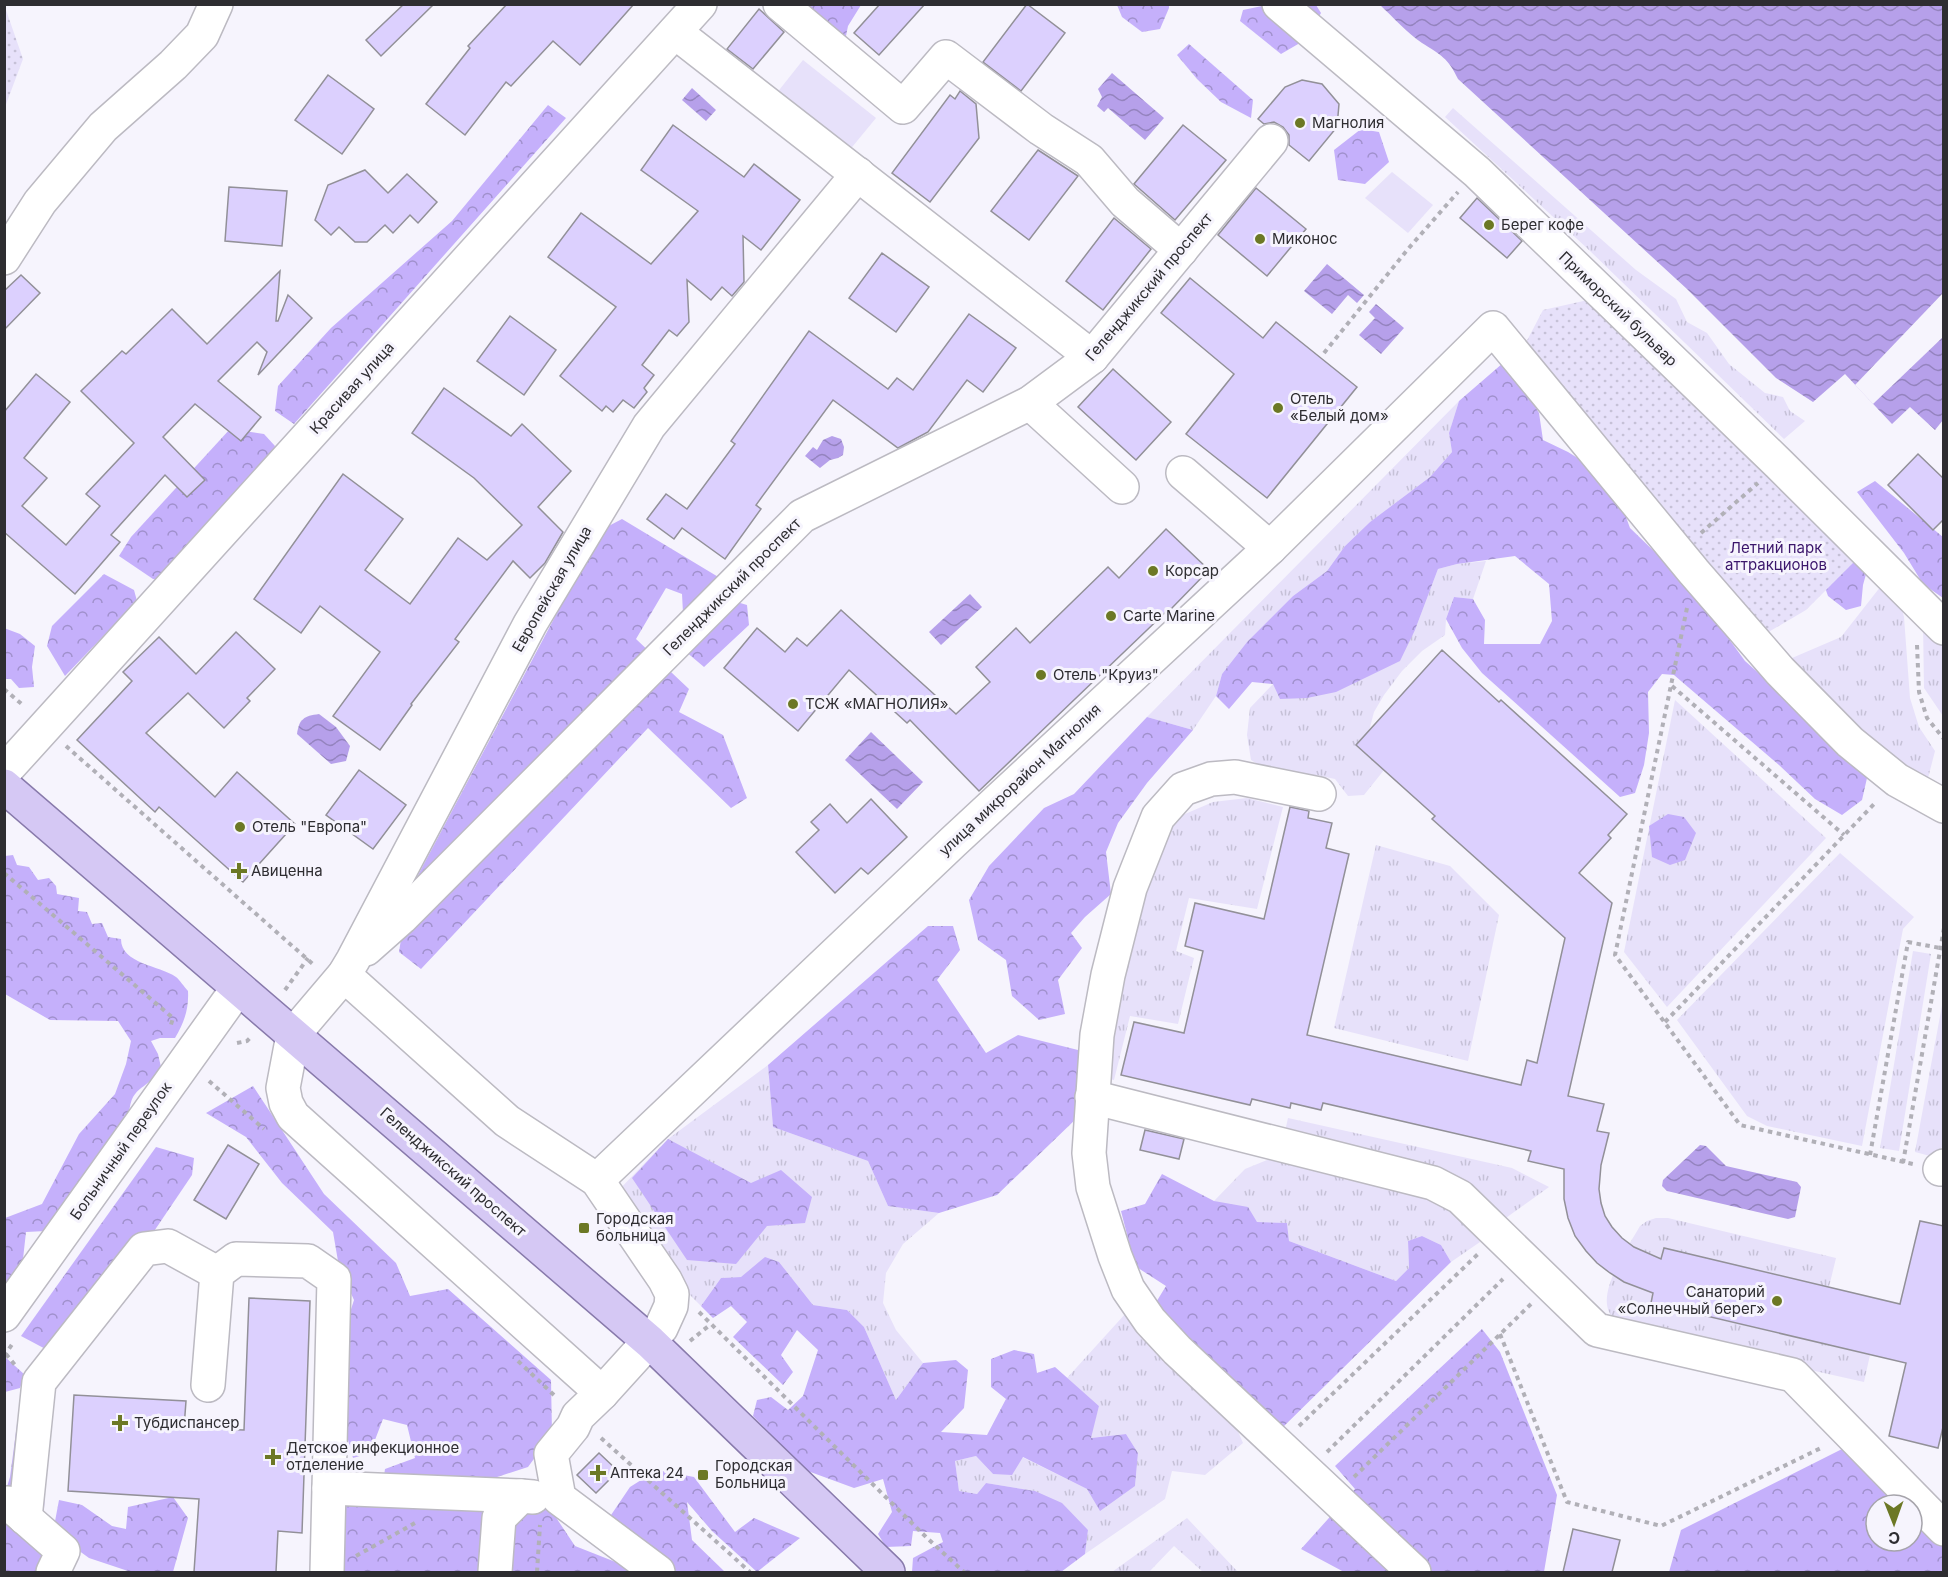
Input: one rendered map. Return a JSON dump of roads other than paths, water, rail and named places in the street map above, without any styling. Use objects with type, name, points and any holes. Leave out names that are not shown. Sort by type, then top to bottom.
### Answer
[{"type":"main road","name":"Геленджикский проспект","points":[[4,786],[650,1342],[888,1572]]},
{"type":"street","points":[[4,258],[40,202],[103,127],[173,65],[202,34],[216,4]]},
{"type":"street","name":"Красивая улица","points":[[4,772],[700,4]]},
{"type":"street","points":[[780,4],[903,107],[946,57],[1041,129],[1089,160],[1125,202],[1182,250]]},
{"type":"street","name":"Приморский бульвар","points":[[1279,4],[1477,172],[1779,464],[1944,628]]},
{"type":"street","points":[[675,32],[1092,357]]},
{"type":"street","name":"Геленджикский проспект","points":[[348,968],[401,918],[802,516],[1030,403],[1092,357],[1270,141]]},
{"type":"street","name":"Европейская улица","points":[[293,1035],[348,968],[530,624],[649,426],[858,174]]},
{"type":"street","name":"улица микрорайон Магнолия","points":[[597,1180],[953,842],[1270,548],[1493,328],[1686,562],[1779,670],[1850,742],[1897,780],[1944,806]]},
{"type":"street","points":[[1030,403],[1122,487]]},
{"type":"street","points":[[1183,473],[1270,548]]},
{"type":"street","points":[[1319,794],[1235,777],[1211,779],[1183,789],[1158,817],[1130,888],[1108,975],[1097,1035],[1089,1153],[1093,1187],[1114,1256],[1128,1289],[1150,1321],[1170,1343],[1414,1572]]},
{"type":"street","points":[[348,968],[507,1121],[597,1180],[665,1280],[672,1294],[671,1306],[661,1328],[602,1394],[578,1416],[573,1427],[550,1454],[540,1497],[499,1518],[495,1572]]},
{"type":"street","name":"Больничный переулок","points":[[4,1315],[238,988]]},
{"type":"street","points":[[293,1035],[283,1088],[286,1103],[293,1116],[602,1394]]},
{"type":"street","points":[[1092,1097],[1433,1183],[1460,1197],[1598,1330],[1793,1375],[1944,1529]]},
{"type":"street","points":[[53,1572],[63,1551],[15,1509],[39,1382],[144,1249],[168,1246],[217,1273]]},
{"type":"street","points":[[208,1384],[217,1273],[236,1258],[308,1261],[334,1279],[327,1572]]},
{"type":"street","points":[[330,1488],[540,1497],[658,1572]]},
{"type":"water","points":[[1380,5],[1943,5],[1943,420],[1935,430],[1910,407],[1892,424],[1845,374],[1813,402],[1776,378],[1687,289],[1458,79],[1451,66],[1443,58],[1411,35]]},
{"type":"water","points":[[1112,73],[1164,118],[1145,140],[1108,108],[1104,112],[1097,106],[1102,97],[1098,89]]},
{"type":"water","points":[[692,88],[716,110],[706,121],[682,100]]},
{"type":"water","points":[[1327,264],[1364,295],[1357,303],[1348,295],[1332,314],[1304,291]]},
{"type":"water","points":[[1376,304],[1404,328],[1381,354],[1359,335],[1375,318],[1369,312]]},
{"type":"water","points":[[832,436],[841,439],[844,447],[843,455],[830,460],[820,468],[805,456],[813,447],[817,450],[823,440]]},
{"type":"water","points":[[970,594],[982,607],[941,645],[929,632]]},
{"type":"water","points":[[319,714],[336,727],[350,746],[346,761],[331,764],[297,734],[303,719]]},
{"type":"water","points":[[871,732],[923,782],[897,809],[845,760]]},
{"type":"water","points":[[1700,1145],[1706,1146],[1726,1166],[1797,1182],[1801,1187],[1795,1217],[1788,1219],[1667,1191],[1662,1186],[1663,1180]]},
{"type":"place","name":"Магнолия","points":[[1300,123]]},
{"type":"place","name":"Берег кофе","points":[[1489,225]]},
{"type":"place","name":"Миконос","points":[[1260,239]]},
{"type":"place","name":"Отель «Белый дом»","points":[[1278,408]]},
{"type":"place","name":"Корсар","points":[[1153,571]]},
{"type":"place","name":"Carte Marine","points":[[1111,616]]},
{"type":"place","name":"Отель \"Круиз\"","points":[[1041,675]]},
{"type":"place","name":"ТСЖ «МАГНОЛИЯ»","points":[[793,704]]},
{"type":"place","name":"Отель \"Европа\"","points":[[240,827]]},
{"type":"place","name":"Авиценна","points":[[239,871]]},
{"type":"place","name":"Городская больница","points":[[584,1228]]},
{"type":"place","name":"Санаторий «Солнечный берег»","points":[[1777,1301]]},
{"type":"place","name":"Тубдиспансер","points":[[120,1423]]},
{"type":"place","name":"Детское инфекционное отделение","points":[[273,1457]]},
{"type":"place","name":"Аптека 24","points":[[598,1473]]},
{"type":"place","name":"Городская Больница","points":[[703,1475]]},
{"type":"park label","name":"Летний парк аттракционов","points":[[1776,556]]}]
